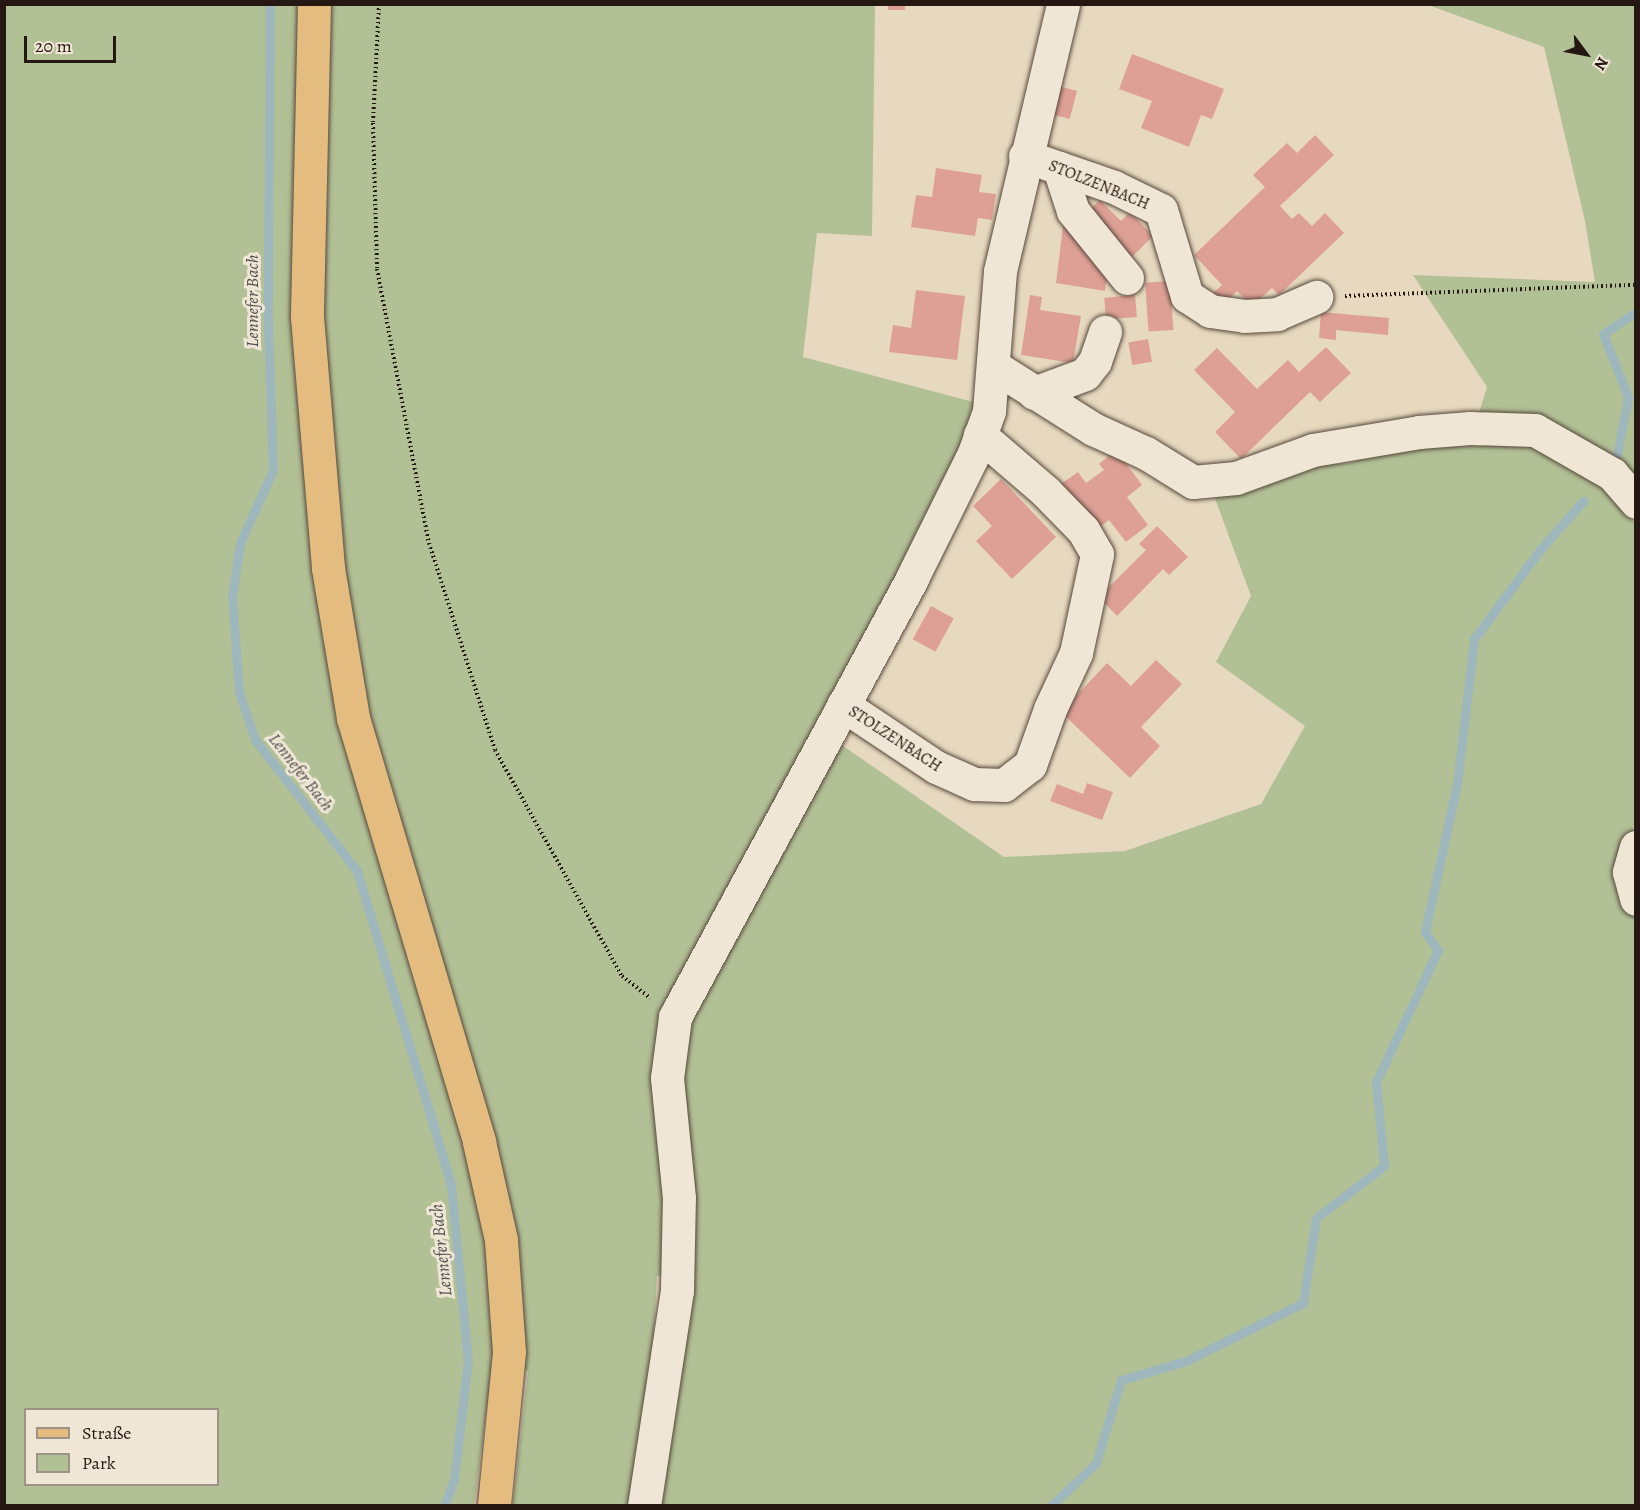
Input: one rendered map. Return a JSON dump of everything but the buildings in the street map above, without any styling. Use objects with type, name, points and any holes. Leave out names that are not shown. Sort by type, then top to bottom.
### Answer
[{"type":"main road","points":[[314,4],[307,317],[328,568],[353,718],[396,873],[479,1142],[501,1240],[509,1352],[494,1506]]},
{"type":"street","name":"STOLZENBACH","points":[[980,435],[1044,491],[1083,530],[1097,554],[1076,653],[1050,709],[1030,765],[1004,785],[974,784],[936,767],[843,705],[954,498],[989,411],[995,367],[1000,271],[1063,4]]},
{"type":"street","name":"STOLZENBACH","points":[[1026,156],[1114,187],[1161,210],[1187,296],[1210,311],[1244,316],[1277,314],[1316,297]]},
{"type":"street","points":[[1059,168],[1073,211],[1126,278]]},
{"type":"street","points":[[1034,393],[1084,374],[1095,361],[1105,332]]},
{"type":"street","points":[[995,367],[1034,393],[1193,482],[1236,478],[1313,450],[1470,428],[1535,430],[1612,474],[1635,502]]},
{"type":"street","points":[[644,1506],[677,1291],[679,1198],[667,1078],[675,1017],[843,705]]},
{"type":"street","points":[[1635,847],[1629,872],[1635,899]]},
{"type":"path","points":[[379,4],[373,123],[377,269],[429,543],[495,750],[622,976],[675,1017]]},
{"type":"path","points":[[1316,297],[1635,285]]},
{"type":"green space","points":[[5,5],[875,5],[872,236],[817,233],[803,357],[985,405],[833,739],[1004,857],[1125,851],[1261,804],[1305,726],[1216,662],[1251,596],[1209,482],[1276,469],[1350,463],[1423,437],[1520,438],[1604,483],[1635,524],[1636,816],[1622,876],[1636,917],[1635,1505],[658,1505],[692,1275],[657,1276],[649,1427],[637,1505],[513,1505],[528,1371],[493,1360],[474,1505],[5,1506]]},
{"type":"green space","points":[[1428,5],[1635,5],[1635,507],[1617,470],[1476,422],[1487,387],[1413,275],[1595,282],[1585,221],[1544,47]]},
{"type":"waterway","name":"Lennefer Bach","points":[[270,4],[268,322],[273,470],[240,543],[232,596],[239,692],[255,740],[357,871],[451,1185],[468,1360],[454,1480],[444,1506]]},
{"type":"waterway","points":[[1616,460],[1628,397],[1603,334],[1636,312]]},
{"type":"waterway","points":[[1051,1506],[1096,1463],[1121,1380],[1186,1361],[1303,1303],[1316,1218],[1384,1166],[1376,1082],[1438,950],[1425,932],[1457,784],[1474,639],[1539,551],[1583,501]]}]
